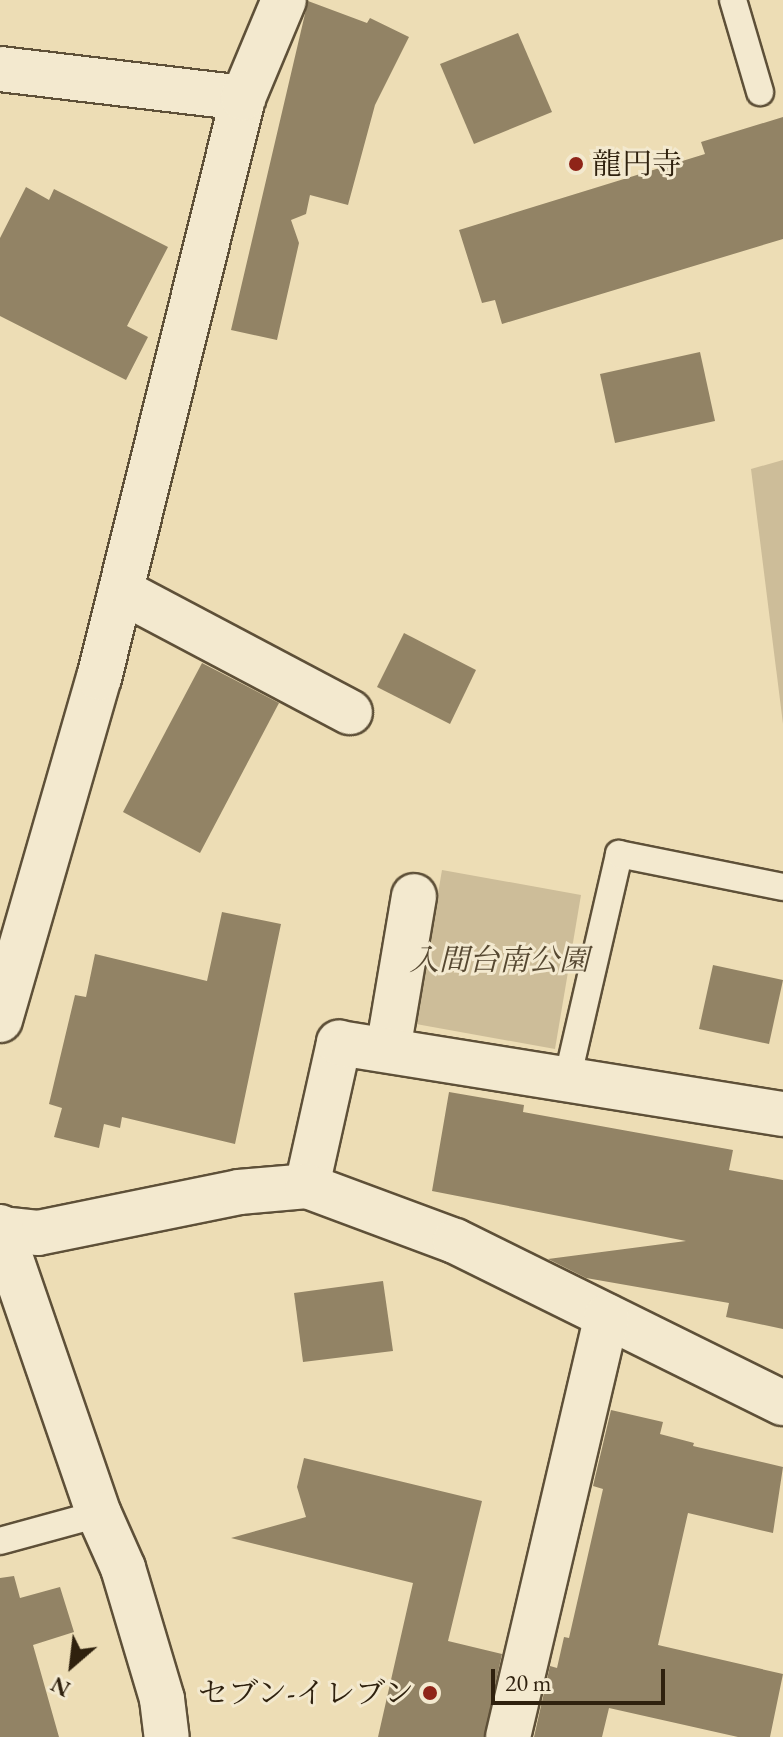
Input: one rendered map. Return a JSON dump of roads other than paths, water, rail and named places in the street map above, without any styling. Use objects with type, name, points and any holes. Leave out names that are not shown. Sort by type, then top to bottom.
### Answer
[{"type":"street","points":[[0,1020],[121,591],[243,98],[284,0]]},
{"type":"street","points":[[0,69],[243,98]]},
{"type":"street","points":[[121,591],[350,712]]},
{"type":"street","points":[[388,1050],[414,896]]},
{"type":"street","points":[[307,1186],[339,1043],[783,1114]]},
{"type":"street","points":[[167,1737],[162,1699],[123,1568],[99,1514],[0,1228],[38,1233],[239,1192],[307,1186],[455,1241],[783,1403]]},
{"type":"street","points":[[508,1737],[607,1316]]},
{"type":"lane","points":[[733,0],[760,92]]},
{"type":"lane","points":[[567,1080],[619,854],[783,887]]},
{"type":"lane","points":[[0,1541],[99,1514]]},
{"type":"place","name":"龍円寺","points":[[576,164]]},
{"type":"place","name":"セブン-イレブン","points":[[430,1693]]},
{"type":"park label","name":"入間台南公園","points":[[499,960]]}]
